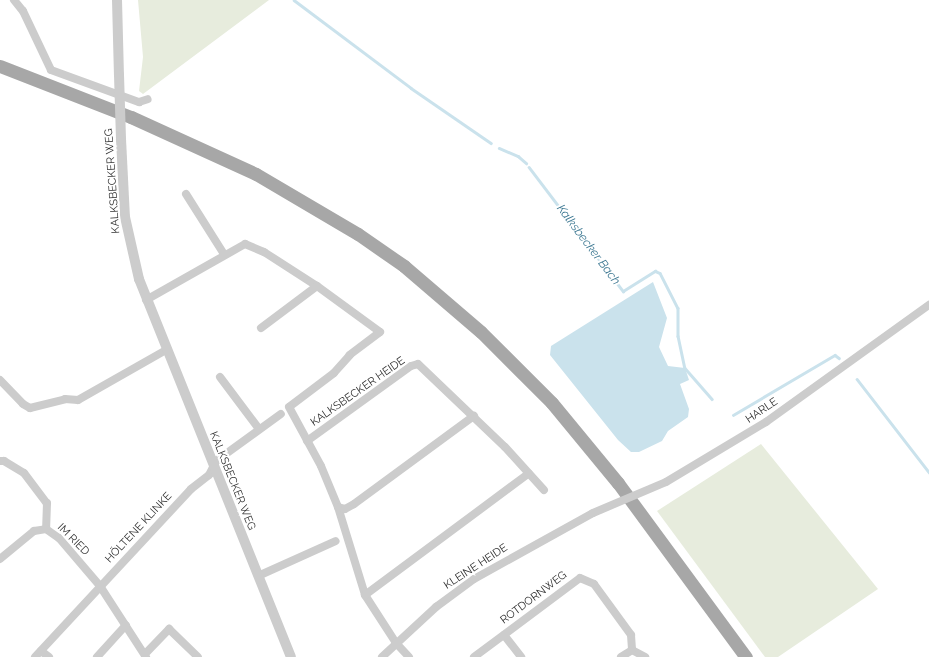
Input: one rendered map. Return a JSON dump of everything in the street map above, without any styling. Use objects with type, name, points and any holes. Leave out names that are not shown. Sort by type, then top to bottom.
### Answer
[{"type":"main road","points":[[0,66],[138,120],[231,161],[309,203],[404,266],[481,332],[552,403],[618,483],[746,657]]},
{"type":"street","points":[[14,0],[23,11],[51,70],[139,102],[148,99]]},
{"type":"street","name":"KALKSBECKER WEG","points":[[117,0],[125,217],[130,246],[146,300],[291,657]]},
{"type":"street","points":[[186,194],[224,254]]},
{"type":"street","name":"KALKSBECKER HEIDE","points":[[146,300],[224,254],[245,244],[255,246],[317,286],[380,332],[350,355],[334,374],[289,407],[307,441],[338,507],[365,595],[396,643]]},
{"type":"street","points":[[261,328],[317,286]]},
{"type":"street","name":"HARLE","points":[[593,513],[666,482],[766,422],[929,305]]},
{"type":"street","points":[[0,380],[23,404],[30,408],[65,399],[78,400],[166,350]]},
{"type":"street","name":"KALKSBECKER HEIDE","points":[[307,441],[411,366],[418,364],[474,416],[544,490]]},
{"type":"street","points":[[220,377],[259,429]]},
{"type":"street","name":"HÖLTENE KLINKE","points":[[35,657],[192,489],[209,475],[216,461],[281,414]]},
{"type":"street","points":[[338,507],[345,508],[354,504],[474,416]]},
{"type":"street","name":"IM RIED","points":[[0,461],[4,461],[24,473],[47,503],[46,529]]},
{"type":"street","points":[[365,595],[529,474]]},
{"type":"street","name":"KLEINE HEIDE","points":[[382,657],[436,607],[474,579],[593,513]]},
{"type":"street","name":"IM RIED","points":[[0,559],[34,531],[46,529],[59,538],[100,586],[145,656]]},
{"type":"street","points":[[258,576],[336,541]]},
{"type":"street","name":"ROTDORNWEG","points":[[474,657],[580,578],[594,584],[631,635],[632,650]]},
{"type":"street","points":[[97,657],[126,625]]},
{"type":"street","points":[[145,656],[169,629],[198,657]]},
{"type":"street","name":"ROTDORNWEG","points":[[504,634],[521,657]]},
{"type":"street","points":[[396,643],[409,657]]},
{"type":"street","points":[[621,657],[632,650],[645,657]]},
{"type":"street","points":[[41,651],[49,657]]},
{"type":"shaded area","points":[[138,0],[269,0],[143,94],[139,91],[143,57]]},
{"type":"shaded area","points":[[761,444],[878,589],[778,657],[765,657],[657,511]]},
{"type":"water","points":[[653,282],[667,318],[659,347],[668,366],[685,368],[689,380],[680,384],[689,409],[688,417],[668,431],[662,441],[639,452],[631,452],[618,440],[550,355],[551,346]]},
{"type":"waterway","name":"Kalksbecker Bach","points":[[294,0],[411,88],[491,143]]},
{"type":"waterway","name":"Kalksbecker Bach","points":[[499,148],[518,156],[526,163]]},
{"type":"waterway","name":"Kalksbecker Bach","points":[[529,167],[623,291],[655,271],[660,273],[678,308],[678,336],[685,368],[712,399]]},
{"type":"waterway","name":"Kalksbecker Bach","points":[[733,415],[835,355],[839,358]]},
{"type":"waterway","name":"Kalksbecker Bach","points":[[857,379],[929,472]]}]
